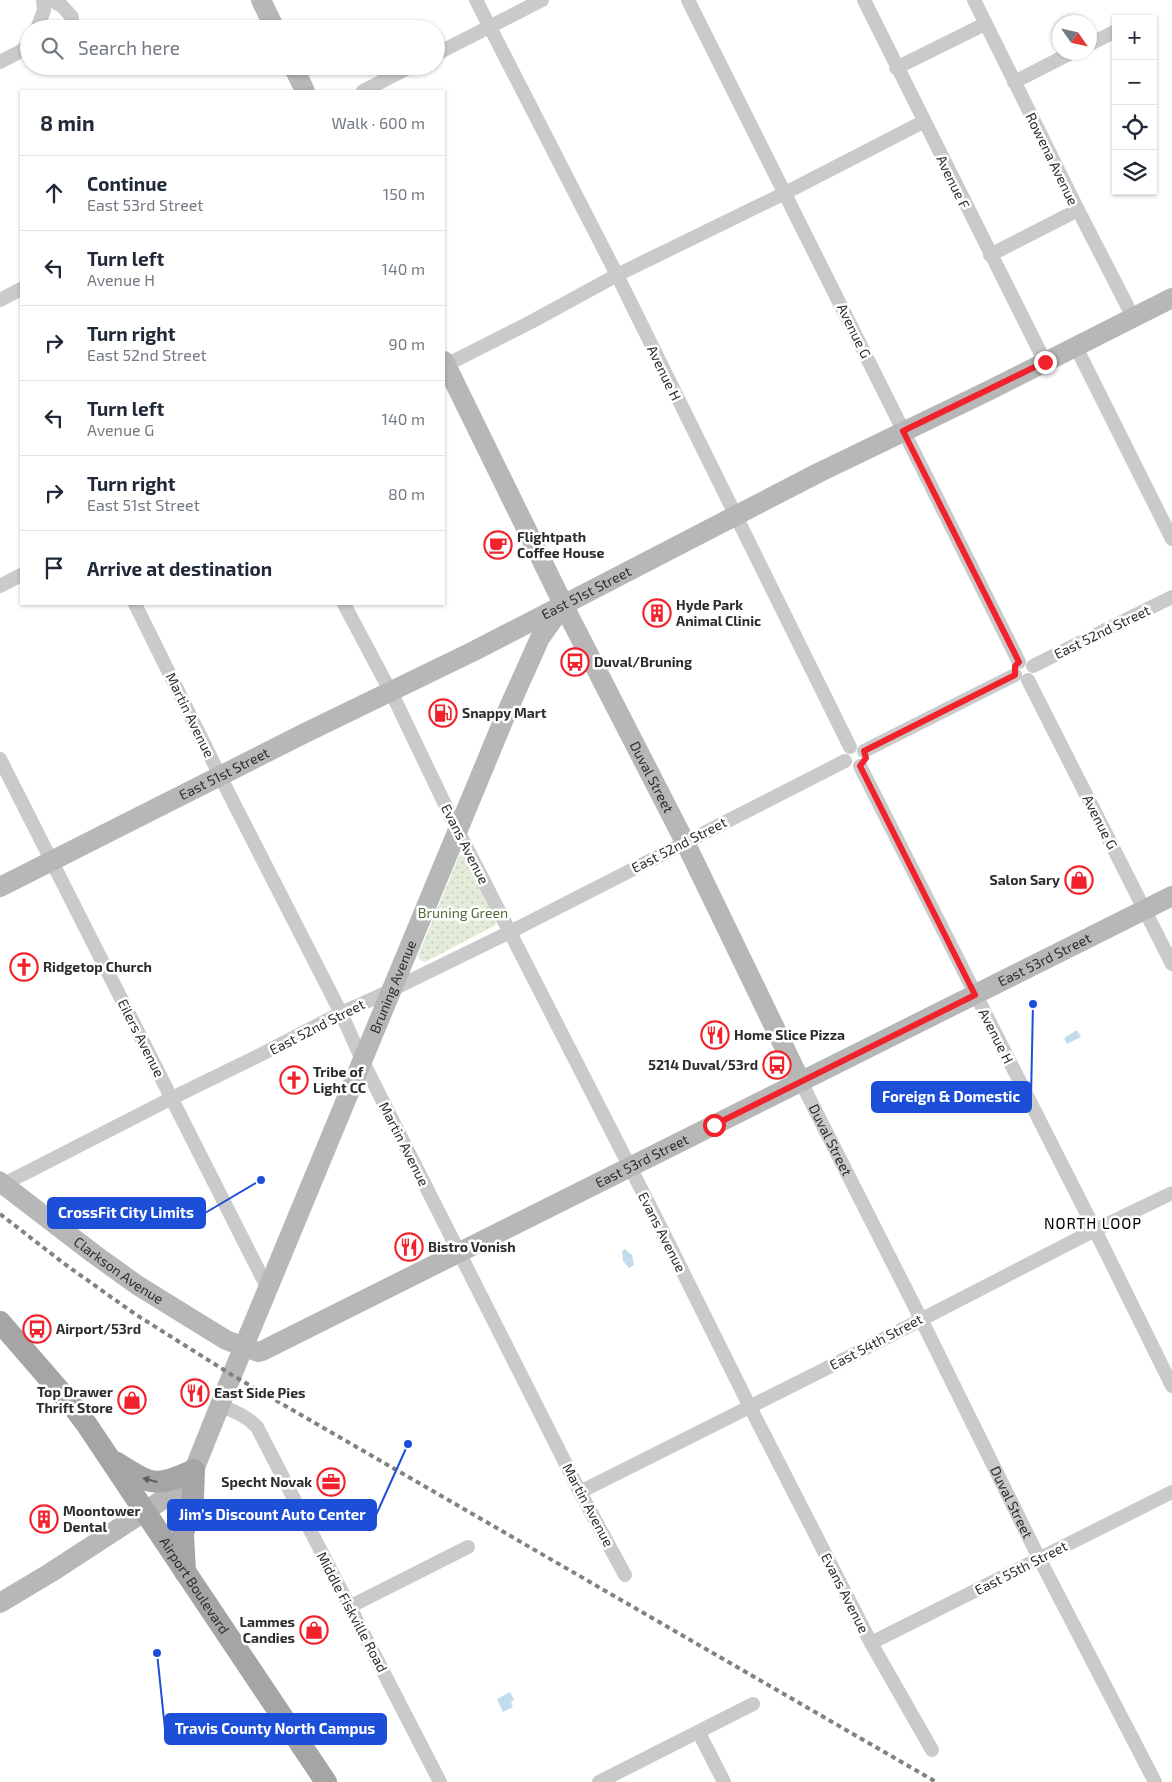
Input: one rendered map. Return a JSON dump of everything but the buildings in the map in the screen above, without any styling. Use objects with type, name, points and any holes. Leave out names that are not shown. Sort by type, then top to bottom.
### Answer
[{"type":"main road","name":"Airport Boulevard","points":[[4,1334],[72,1405],[326,1782]]},
{"type":"main road","points":[[110,1459],[144,1479],[158,1483],[171,1481],[194,1470],[193,1497],[183,1534],[186,1574]]},
{"type":"street","points":[[41,20],[44,10],[43,0]]},
{"type":"street","points":[[51,0],[62,6],[72,20]]},
{"type":"street","points":[[260,0],[270,20]]},
{"type":"street","name":"Avenue H","points":[[476,0],[616,275],[850,747]]},
{"type":"street","points":[[445,49],[542,0]]},
{"type":"street","name":"Avenue G","points":[[688,0],[1022,668],[1022,681],[1028,680],[1172,964]]},
{"type":"street","name":"Avenue F","points":[[864,0],[896,68],[1045,362]]},
{"type":"street","name":"Rowena Avenue","points":[[974,0],[1133,317]]},
{"type":"street","points":[[896,68],[985,24]]},
{"type":"street","points":[[1097,40],[1112,33]]},
{"type":"street","points":[[0,62],[20,52]]},
{"type":"street","points":[[1014,82],[1057,60]]},
{"type":"street","points":[[297,75],[305,90]]},
{"type":"street","points":[[365,90],[394,75]]},
{"type":"street","points":[[445,364],[531,322],[616,275],[785,193],[923,122]]},
{"type":"street","points":[[990,255],[1078,210]]},
{"type":"street","points":[[0,300],[20,290]]},
{"type":"street","name":"East 51st Street","points":[[0,887],[483,646],[903,431],[1172,298]]},
{"type":"street","points":[[1076,346],[1172,539]]},
{"type":"street","name":"Duval Street","points":[[445,366],[685,842],[801,1082],[1039,1558],[1155,1782]]},
{"type":"street","points":[[0,586],[20,576]]},
{"type":"street","name":"East 52nd Street","points":[[864,751],[1022,668],[1172,598]]},
{"type":"street","name":"Bruning Avenue","points":[[220,1405],[459,832],[506,714],[540,638],[564,604]]},
{"type":"street","name":"Martin Avenue","points":[[135,605],[220,777],[341,1012],[363,1062],[580,1492],[625,1574]]},
{"type":"street","name":"Evans Avenue","points":[[345,605],[390,691],[459,832],[871,1643],[932,1750]]},
{"type":"street","points":[[850,747],[860,747],[864,751],[866,758],[860,766],[850,766],[845,761],[846,751],[850,747]]},
{"type":"street","name":"Eilers Avenue","points":[[0,759],[268,1290]]},
{"type":"street","name":"East 52nd Street","points":[[1,1181],[256,1057],[341,1012],[392,990],[510,932],[845,761]]},
{"type":"street","name":"Avenue H","points":[[860,766],[1172,1386]]},
{"type":"street","name":"East 53rd Street","points":[[244,1347],[262,1352],[1172,896]]},
{"type":"street","name":"Clarkson Avenue","points":[[1,1181],[137,1285],[217,1334],[244,1347]]},
{"type":"street","name":"East 54th Street","points":[[580,1492],[1095,1230],[1172,1193]]},
{"type":"street","points":[[0,1603],[173,1494],[185,1483],[194,1470],[220,1405]]},
{"type":"street","name":"Middle Fiskville Road","points":[[220,1405],[252,1421],[257,1427],[440,1782]]},
{"type":"street","name":"East 55th Street","points":[[871,1643],[1172,1492]]},
{"type":"street","points":[[350,1607],[468,1547]]},
{"type":"street","points":[[599,1782],[753,1704]]},
{"type":"street","points":[[699,1733],[724,1782]]},
{"type":"green space","name":"Bruning Green","points":[[462,855],[497,921],[496,925],[425,962],[421,961],[418,956],[459,856]]},
{"type":"water","points":[[1077,1030],[1081,1037],[1067,1044],[1064,1038]]},
{"type":"water","points":[[625,1249],[632,1255],[634,1265],[629,1268],[623,1261],[622,1251]]},
{"type":"water","points":[[510,1692],[514,1700],[511,1702],[513,1707],[503,1712],[497,1699]]},
{"type":"railway","points":[[0,1214],[66,1265],[135,1314],[232,1375],[936,1782]]},
{"type":"place","name":"Flightpath Coffee House","points":[[498,545]]},
{"type":"place","name":"Hyde Park Animal Clinic","points":[[657,613]]},
{"type":"place","name":"Duval/Bruning","points":[[575,662]]},
{"type":"place","name":"Snappy Mart","points":[[443,713]]},
{"type":"place","name":"Salon Sary","points":[[1079,880]]},
{"type":"place","name":"Ridgetop Church","points":[[24,967]]},
{"type":"place","name":"Foreign & Domestic","points":[[1033,1004]]},
{"type":"place","name":"Home Slice Pizza","points":[[715,1035]]},
{"type":"place","name":"5214 Duval/53rd","points":[[777,1065]]},
{"type":"place","name":"Tribe of Light CC","points":[[294,1080]]},
{"type":"place","name":"CrossFit City Limits","points":[[261,1180]]},
{"type":"place","name":"Bistro Vonish","points":[[409,1247]]},
{"type":"place","name":"Airport/53rd","points":[[37,1329]]},
{"type":"place","name":"East Side Pies","points":[[195,1393]]},
{"type":"place","name":"Top Drawer Thrift Store","points":[[132,1400]]},
{"type":"place","name":"Jim's Discount Auto Center","points":[[408,1444]]},
{"type":"place","name":"Specht Novak","points":[[331,1482]]},
{"type":"place","name":"Moontower Dental","points":[[44,1519]]},
{"type":"place","name":"Lammes Candies","points":[[314,1630]]},
{"type":"place","name":"Travis County North Campus","points":[[157,1653]]},
{"type":"district","name":"NORTH LOOP","points":[[1093,1224]]},
{"type":"route","points":[[714,1125],[975,995],[860,766],[866,758],[864,751],[1015,675],[1015,666],[1019,662],[903,431],[1045,362]]}]
